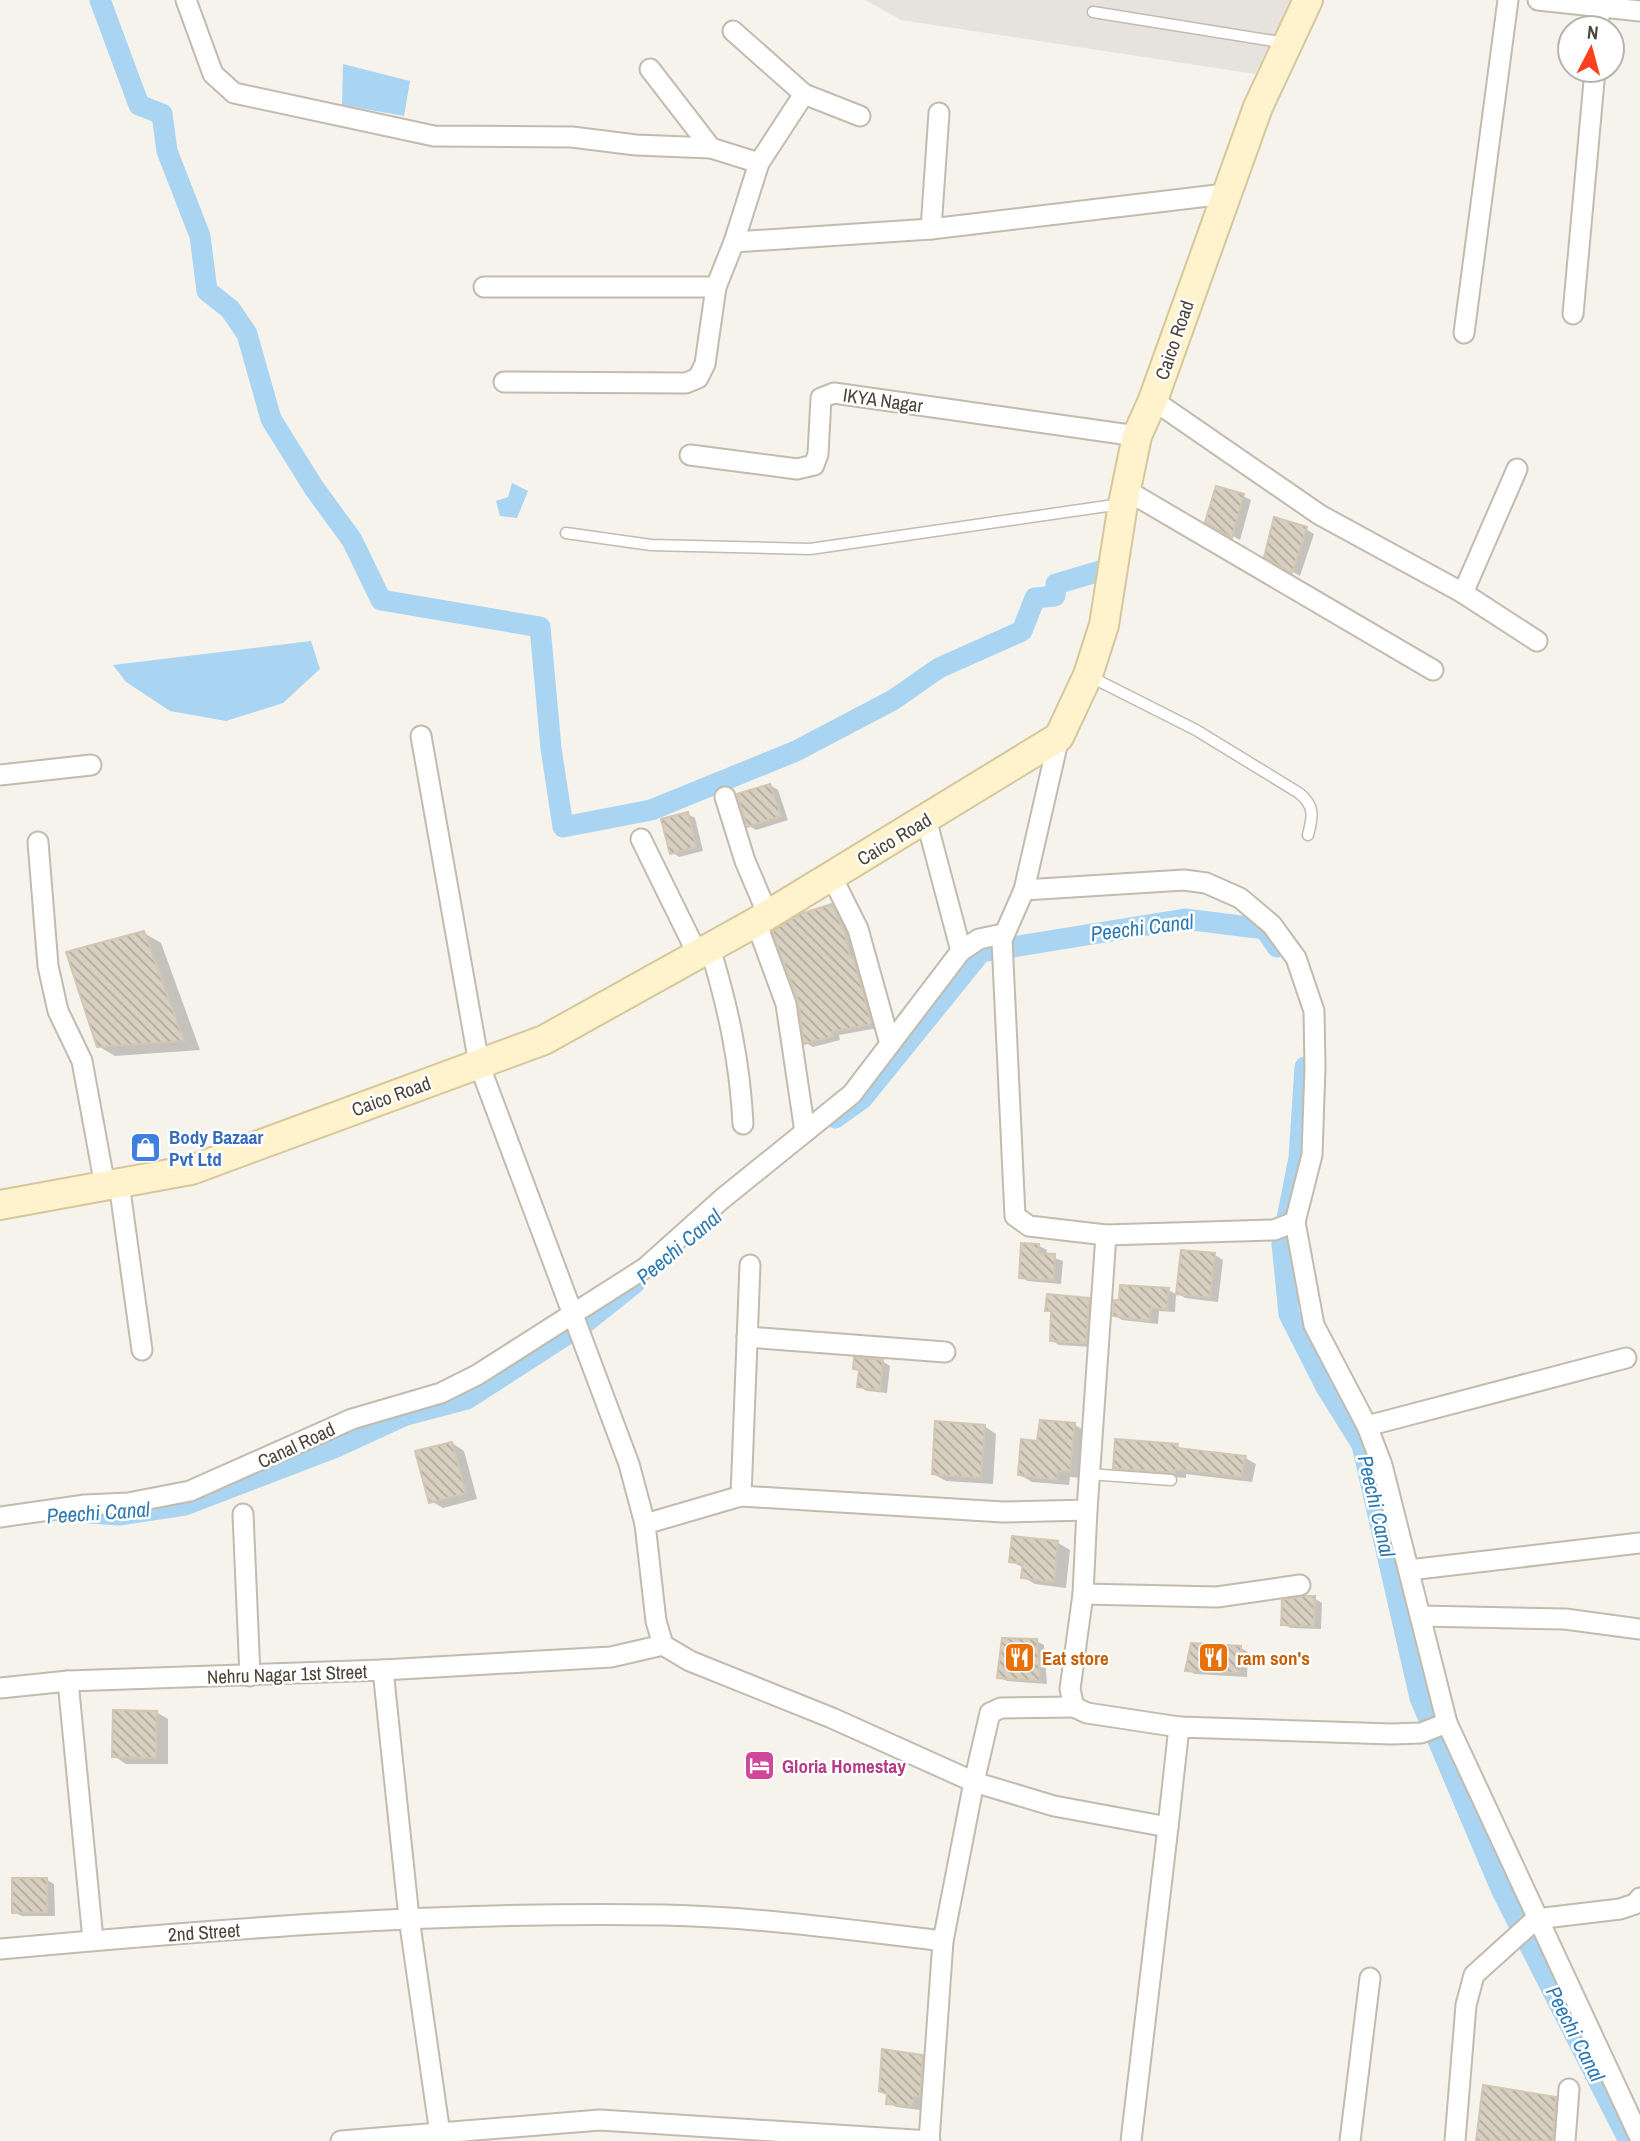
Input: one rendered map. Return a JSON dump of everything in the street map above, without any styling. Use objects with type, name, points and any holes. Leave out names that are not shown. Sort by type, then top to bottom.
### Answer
[{"type":"street","points":[[186,0],[213,74],[234,93],[433,136],[572,137],[636,145],[711,148],[759,163]]},
{"type":"street","name":"Caico Road","points":[[0,1205],[191,1170],[544,1041],[762,919],[1059,737],[1088,675],[1104,625],[1138,436],[1258,107],[1308,0]]},
{"type":"street","points":[[1464,332],[1508,0]]},
{"type":"street","points":[[1538,0],[1640,11]]},
{"type":"street","points":[[1599,14],[1600,6]]},
{"type":"street","points":[[733,31],[804,94],[860,116]]},
{"type":"street","points":[[650,69],[711,148]]},
{"type":"street","points":[[1573,314],[1594,84]]},
{"type":"street","points":[[504,382],[686,383],[698,378],[705,364],[716,287],[734,242],[759,163],[804,94]]},
{"type":"street","points":[[931,229],[939,113]]},
{"type":"street","points":[[734,242],[931,229],[1225,194]]},
{"type":"street","points":[[484,287],[716,287]]},
{"type":"street","name":"IKYA Nagar","points":[[690,455],[797,469],[808,468],[814,465],[818,454],[821,398],[834,393],[1138,436]]},
{"type":"street","points":[[1153,400],[1320,515],[1463,593],[1537,641]]},
{"type":"street","points":[[1463,593],[1517,469]]},
{"type":"street","points":[[1125,497],[1433,670]]},
{"type":"street","points":[[421,736],[479,1064],[629,1464],[645,1524],[656,1622],[663,1645],[690,1661],[832,1718],[974,1782],[1054,1806],[1168,1827]]},
{"type":"street","points":[[1059,737],[1024,890],[1003,937],[1015,1216],[1029,1226],[1106,1235],[1273,1230],[1295,1222]]},
{"type":"street","points":[[0,775],[91,765]]},
{"type":"street","points":[[725,797],[786,1004],[805,1132]]},
{"type":"street","points":[[926,819],[961,951],[979,939],[1003,937]]},
{"type":"street","points":[[641,839],[704,951],[728,1006],[740,1069],[743,1124]]},
{"type":"street","points":[[38,842],[48,966],[58,1011],[82,1061],[112,1185],[142,1350]]},
{"type":"street","points":[[832,877],[858,929],[890,1044]]},
{"type":"street","points":[[1024,890],[1184,880],[1206,883],[1240,898],[1272,925],[1296,958],[1314,1012],[1312,1155],[1295,1222],[1314,1325],[1367,1426],[1382,1465],[1421,1616],[1443,1724],[1640,2138]]},
{"type":"street","name":"Canal Road","points":[[0,1517],[85,1505],[128,1503],[190,1491],[227,1477],[352,1419],[441,1393],[574,1319],[645,1268],[852,1094],[961,951]]},
{"type":"street","points":[[1074,1707],[1070,1689],[1083,1594],[1106,1235]]},
{"type":"street","points":[[740,1496],[750,1265]]},
{"type":"street","points":[[747,1337],[946,1352]]},
{"type":"street","points":[[1367,1426],[1626,1358]]},
{"type":"street","points":[[645,1524],[740,1496],[1003,1512],[1087,1510]]},
{"type":"street","points":[[243,1514],[250,1676]]},
{"type":"street","points":[[1409,1570],[1640,1543]]},
{"type":"street","points":[[1083,1594],[1217,1597],[1300,1585]]},
{"type":"street","points":[[1421,1616],[1565,1619],[1640,1629]]},
{"type":"street","points":[[383,1670],[611,1657],[663,1645]]},
{"type":"street","name":"Nehru Nagar 1st Street","points":[[0,1688],[68,1681],[383,1670],[409,1918],[439,2136]]},
{"type":"street","points":[[68,1681],[93,1940]]},
{"type":"street","points":[[341,2141],[439,2136],[600,2120],[788,2137],[929,2141],[943,1941],[990,1713],[1001,1708],[1074,1707],[1087,1713],[1180,1727],[1421,1733],[1443,1724]]},
{"type":"street","points":[[1131,2141],[1180,1727]]},
{"type":"street","points":[[1455,2141],[1466,2005],[1474,1975],[1536,1919],[1620,1909],[1635,1904],[1640,1898]]},
{"type":"street","name":"2nd Street","points":[[0,1949],[409,1918],[666,1915],[787,1922],[943,1941]]},
{"type":"street","points":[[1350,2141],[1370,1978]]},
{"type":"street","points":[[1564,2141],[1569,2089]]},
{"type":"lane","points":[[1093,12],[1288,43]]},
{"type":"lane","points":[[566,533],[651,545],[810,549],[1125,497]]},
{"type":"lane","points":[[1088,675],[1196,730],[1299,793],[1310,802],[1313,815],[1308,835]]},
{"type":"lane","points":[[1089,1474],[1171,1480]]},
{"type":"shaded area","points":[[865,0],[1292,0],[1255,74],[901,20]]},
{"type":"water","points":[[343,64],[410,81],[404,116],[342,105]]},
{"type":"water","points":[[512,483],[528,491],[517,518],[500,516],[496,501],[508,497]]},
{"type":"water","points":[[311,641],[320,669],[283,703],[226,721],[170,711],[126,682],[113,665]]},
{"type":"building","points":[[1216,486],[1244,494],[1232,538],[1205,522]]},
{"type":"building","points":[[1274,517],[1307,527],[1292,573],[1264,557]]},
{"type":"building","points":[[770,784],[781,816],[747,827],[737,794]]},
{"type":"building","points":[[688,812],[696,847],[670,854],[661,819]]},
{"type":"building","points":[[832,904],[845,934],[850,957],[853,956],[872,1024],[832,1032],[833,1036],[804,1044],[798,1000],[772,931],[800,914]]},
{"type":"building","points":[[144,931],[184,1041],[97,1047],[66,952]]},
{"type":"building","points":[[1021,1243],[1039,1244],[1038,1253],[1055,1254],[1054,1280],[1019,1278]]},
{"type":"building","points":[[1181,1250],[1215,1253],[1210,1298],[1176,1294]]},
{"type":"building","points":[[1120,1285],[1169,1288],[1167,1309],[1151,1308],[1150,1321],[1113,1316],[1114,1300],[1119,1300]]},
{"type":"building","points":[[1047,1294],[1089,1298],[1086,1343],[1050,1341],[1051,1311],[1045,1311]]},
{"type":"building","points":[[854,1357],[883,1360],[880,1390],[857,1387],[859,1370],[853,1369]]},
{"type":"building","points":[[1040,1420],[1075,1423],[1070,1472],[1058,1471],[1057,1480],[1018,1475],[1021,1439],[1037,1441]]},
{"type":"building","points":[[935,1421],[985,1425],[981,1478],[932,1474]]},
{"type":"building","points":[[1115,1439],[1178,1444],[1177,1448],[1246,1456],[1241,1477],[1176,1469],[1175,1473],[1113,1468]]},
{"type":"building","points":[[452,1442],[466,1493],[429,1503],[415,1451]]},
{"type":"building","points":[[1012,1536],[1058,1541],[1054,1582],[1021,1578],[1023,1563],[1009,1562]]},
{"type":"building","points":[[1315,1596],[1314,1626],[1281,1625],[1282,1600]]},
{"type":"building","name":"Eat store","points":[[1002,1638],[1037,1639],[1040,1681],[997,1678]]},
{"type":"building","name":"ram son's","points":[[1191,1643],[1241,1646],[1240,1673],[1185,1671]]},
{"type":"building","points":[[113,1710],[157,1711],[156,1758],[112,1757]]},
{"type":"building","points":[[12,1878],[47,1878],[47,1912],[12,1913]]},
{"type":"building","points":[[882,2049],[923,2055],[920,2096],[914,2097],[912,2106],[886,2104],[887,2094],[879,2091]]},
{"type":"building","points":[[1483,2085],[1556,2097],[1553,2141],[1476,2141]]},
{"type":"waterway","points":[[100,0],[139,105],[162,114],[167,151],[200,236],[207,291],[230,309],[247,334],[271,419],[314,488],[352,540],[381,600],[540,627],[551,748],[563,827],[651,810],[796,751],[893,700],[939,668],[1022,631],[1035,598],[1055,596],[1056,584],[1100,571]]},
{"type":"waterway","name":"Peechi Canal","points":[[835,1118],[862,1099],[981,952],[1185,919],[1265,929],[1277,947]]},
{"type":"waterway","name":"Peechi Canal","points":[[1305,1067],[1299,1158],[1282,1244],[1289,1314],[1326,1387],[1362,1445],[1420,1698],[1501,1889],[1629,2141]]},
{"type":"waterway","name":"Peechi Canal","points":[[77,1512],[119,1515],[185,1505],[334,1448],[406,1415],[467,1399],[586,1322],[635,1283]]},
{"type":"place","name":"Body Bazaar Pvt Ltd","points":[[146,1148]]},
{"type":"place","name":"Eat store","points":[[1019,1658]]},
{"type":"place","name":"ram son's","points":[[1214,1658]]},
{"type":"place","name":"Gloria Homestay","points":[[759,1766]]}]
